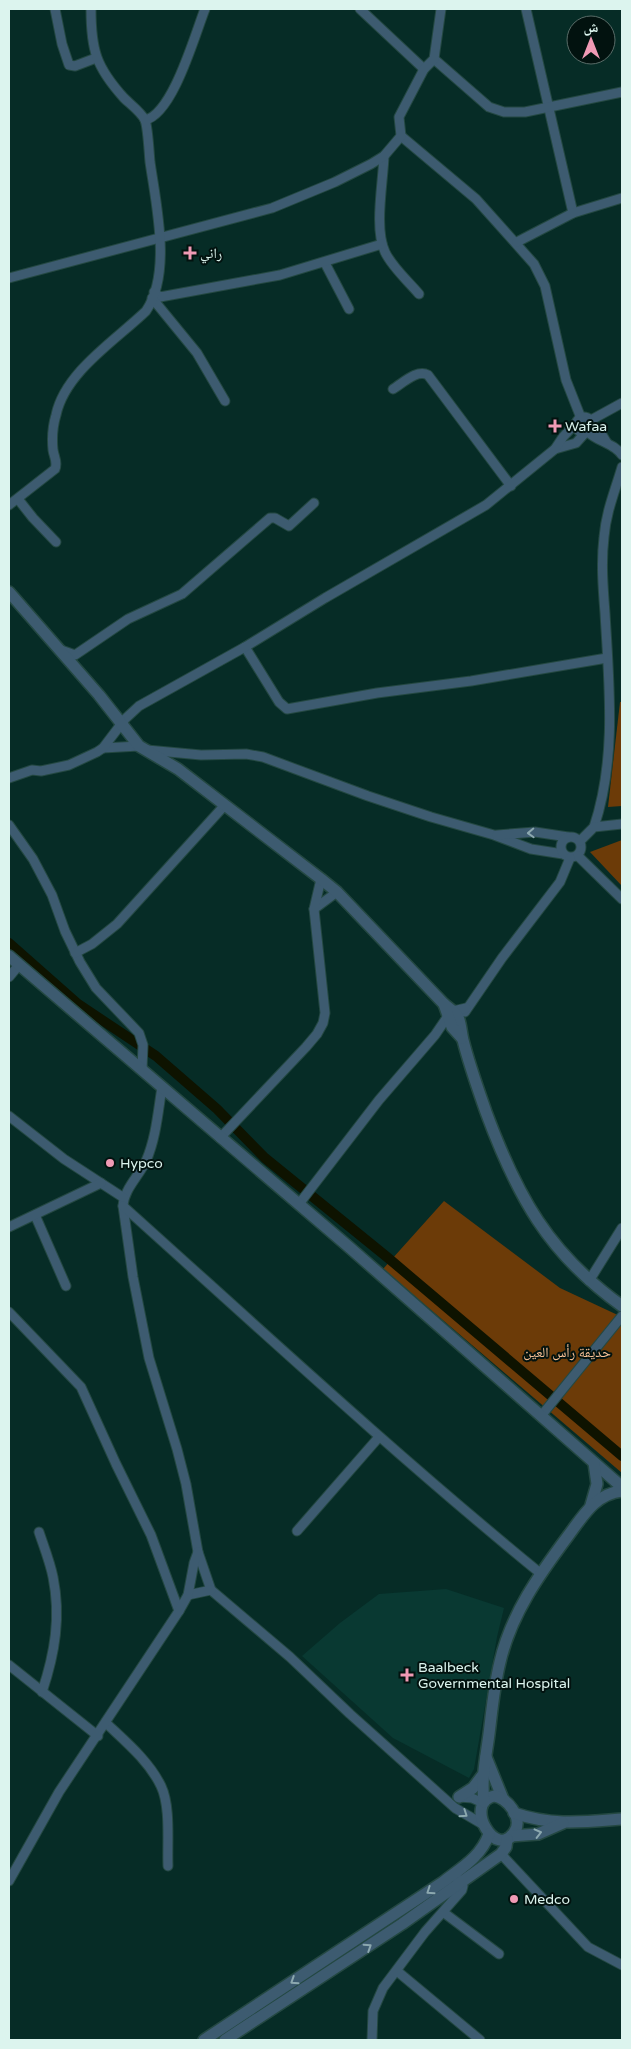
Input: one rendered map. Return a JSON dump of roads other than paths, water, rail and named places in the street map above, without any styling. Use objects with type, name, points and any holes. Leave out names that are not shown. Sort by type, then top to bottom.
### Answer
[{"type":"street","points":[[55,9],[62,44],[70,65],[75,66],[96,58]]},
{"type":"street","points":[[9,505],[57,466],[53,448],[56,415],[72,382],[81,370],[146,311],[153,295],[158,274],[160,239],[145,120],[114,86],[103,72],[96,58],[91,31],[91,9]]},
{"type":"street","points":[[145,120],[154,117],[158,113],[182,73],[205,9]]},
{"type":"street","points":[[360,9],[424,69]]},
{"type":"street","points":[[441,9],[434,59],[424,69],[399,117],[401,136],[476,198],[517,242],[534,264],[545,286],[566,380],[578,421],[578,430],[589,428],[601,433],[606,443],[622,455]]},
{"type":"street","points":[[526,9],[573,213]]},
{"type":"street","points":[[434,59],[481,100],[496,110],[513,113],[549,108],[586,98],[622,92]]},
{"type":"street","points":[[9,278],[272,208],[355,173],[384,156],[401,136]]},
{"type":"street","points":[[384,156],[380,215],[382,244],[392,263],[419,294]]},
{"type":"street","points":[[517,242],[573,213],[622,198]]},
{"type":"street","points":[[153,295],[160,297],[280,276],[382,244]]},
{"type":"street","points":[[324,263],[349,309]]},
{"type":"street","points":[[153,295],[197,353],[225,401]]},
{"type":"street","points":[[393,389],[416,374],[423,373],[428,375],[511,486]]},
{"type":"street","points":[[103,748],[134,709],[146,701],[245,647],[466,517],[511,486],[555,450],[576,443],[589,428],[622,403]]},
{"type":"street","points":[[555,450],[563,436],[578,421],[588,417],[589,428]]},
{"type":"street","points":[[580,841],[594,827],[603,797],[608,763],[610,730],[603,578],[604,536],[609,505],[622,467]]},
{"type":"street","points":[[18,499],[56,542]]},
{"type":"street","points":[[58,649],[75,656],[128,619],[182,594],[270,518],[275,518],[288,526],[314,503]]},
{"type":"street","points":[[9,592],[99,695],[141,748],[178,769],[322,879],[337,892],[448,1011],[459,1032],[486,1112],[522,1196],[542,1229],[589,1281],[622,1306]]},
{"type":"street","points":[[245,647],[279,702],[287,709],[377,693],[471,681],[607,658]]},
{"type":"street","points":[[9,778],[32,770],[41,771],[69,765],[103,748],[141,748],[201,755],[246,754],[263,757],[393,805],[494,835],[531,849],[570,856]]},
{"type":"street","points":[[75,953],[92,944],[117,924],[224,806]]},
{"type":"street","points":[[594,827],[622,824]]},
{"type":"street","points":[[9,825],[33,859],[52,895],[75,953],[96,988],[139,1033],[143,1045],[142,1070]]},
{"type":"street","points":[[459,1032],[466,1008],[560,882],[570,856],[582,849],[580,841],[576,838],[535,832],[494,835]]},
{"type":"street","points":[[568,837],[562,842],[561,846],[570,856],[622,899]]},
{"type":"street","points":[[220,1138],[306,1048],[323,1023],[325,1013],[314,909],[322,879]]},
{"type":"street","points":[[314,909],[337,892]]},
{"type":"street","points":[[9,956],[220,1138],[544,1412],[594,1463],[622,1487]]},
{"type":"street","points":[[9,976],[19,965]]},
{"type":"street","points":[[448,1011],[466,1008]]},
{"type":"street","points":[[299,1204],[379,1100],[435,1035],[448,1011]]},
{"type":"street","points":[[435,1035],[459,1032]]},
{"type":"street","points":[[162,1087],[151,1148],[124,1202],[133,1277],[148,1350],[155,1381],[174,1435],[186,1484],[198,1552],[211,1590],[290,1657],[350,1714],[447,1800],[486,1829],[497,1840],[538,1834],[563,1823]]},
{"type":"street","points":[[9,1116],[124,1202],[379,1437],[450,1500],[540,1573]]},
{"type":"street","points":[[9,1227],[101,1183]]},
{"type":"street","points":[[35,1215],[66,1286]]},
{"type":"street","points":[[589,1281],[622,1228]]},
{"type":"street","points":[[9,1312],[81,1387],[151,1535],[179,1611]]},
{"type":"street","points":[[544,1412],[622,1316]]},
{"type":"street","points":[[297,1531],[379,1437]]},
{"type":"street","points":[[591,1505],[597,1484],[594,1463]]},
{"type":"street","points":[[225,2040],[341,1958],[477,1855],[486,1829],[481,1809],[483,1802],[483,1774],[495,1684],[500,1660],[516,1615],[540,1573],[591,1505],[608,1494],[622,1491]]},
{"type":"street","points":[[39,1532],[53,1576],[56,1606],[56,1630],[52,1662],[42,1692]]},
{"type":"street","points":[[9,1881],[59,1792],[98,1736],[179,1611],[188,1595],[198,1552]]},
{"type":"street","points":[[188,1595],[211,1590]]},
{"type":"street","points":[[9,1665],[98,1736]]},
{"type":"street","points":[[106,1723],[132,1747],[162,1787],[167,1810],[168,1866]]},
{"type":"street","points":[[204,2040],[462,1884],[501,1854],[506,1847],[509,1837],[515,1832],[517,1823],[514,1813],[503,1799],[486,1756]]},
{"type":"street","points":[[459,1797],[473,1788],[483,1774]]},
{"type":"street","points":[[483,1802],[494,1796],[503,1799]]},
{"type":"street","points":[[447,1800],[459,1797],[472,1798],[483,1802]]},
{"type":"street","points":[[514,1813],[538,1820],[563,1823],[622,1819]]},
{"type":"street","points":[[501,1854],[588,1947],[622,1965]]},
{"type":"street","points":[[372,2040],[373,2011],[377,1998],[462,1890],[462,1884],[454,1873]]},
{"type":"street","points":[[443,1912],[499,1954]]},
{"type":"street","points":[[397,1971],[480,2040]]},
{"type":"waterway","points":[[9,943],[78,1004],[156,1056],[217,1109],[265,1158],[387,1257],[622,1456]]},
{"type":"place","name":"راني","points":[[190,253]]},
{"type":"place","name":"Wafaa","points":[[555,426]]},
{"type":"place","name":"Hypco","points":[[110,1163]]},
{"type":"place","name":"Baalbeck Governmental Hospital","points":[[407,1675]]},
{"type":"place","name":"Medco","points":[[514,1899]]},
{"type":"park label","name":"حديقة رأس العين","points":[[567,1352]]}]
